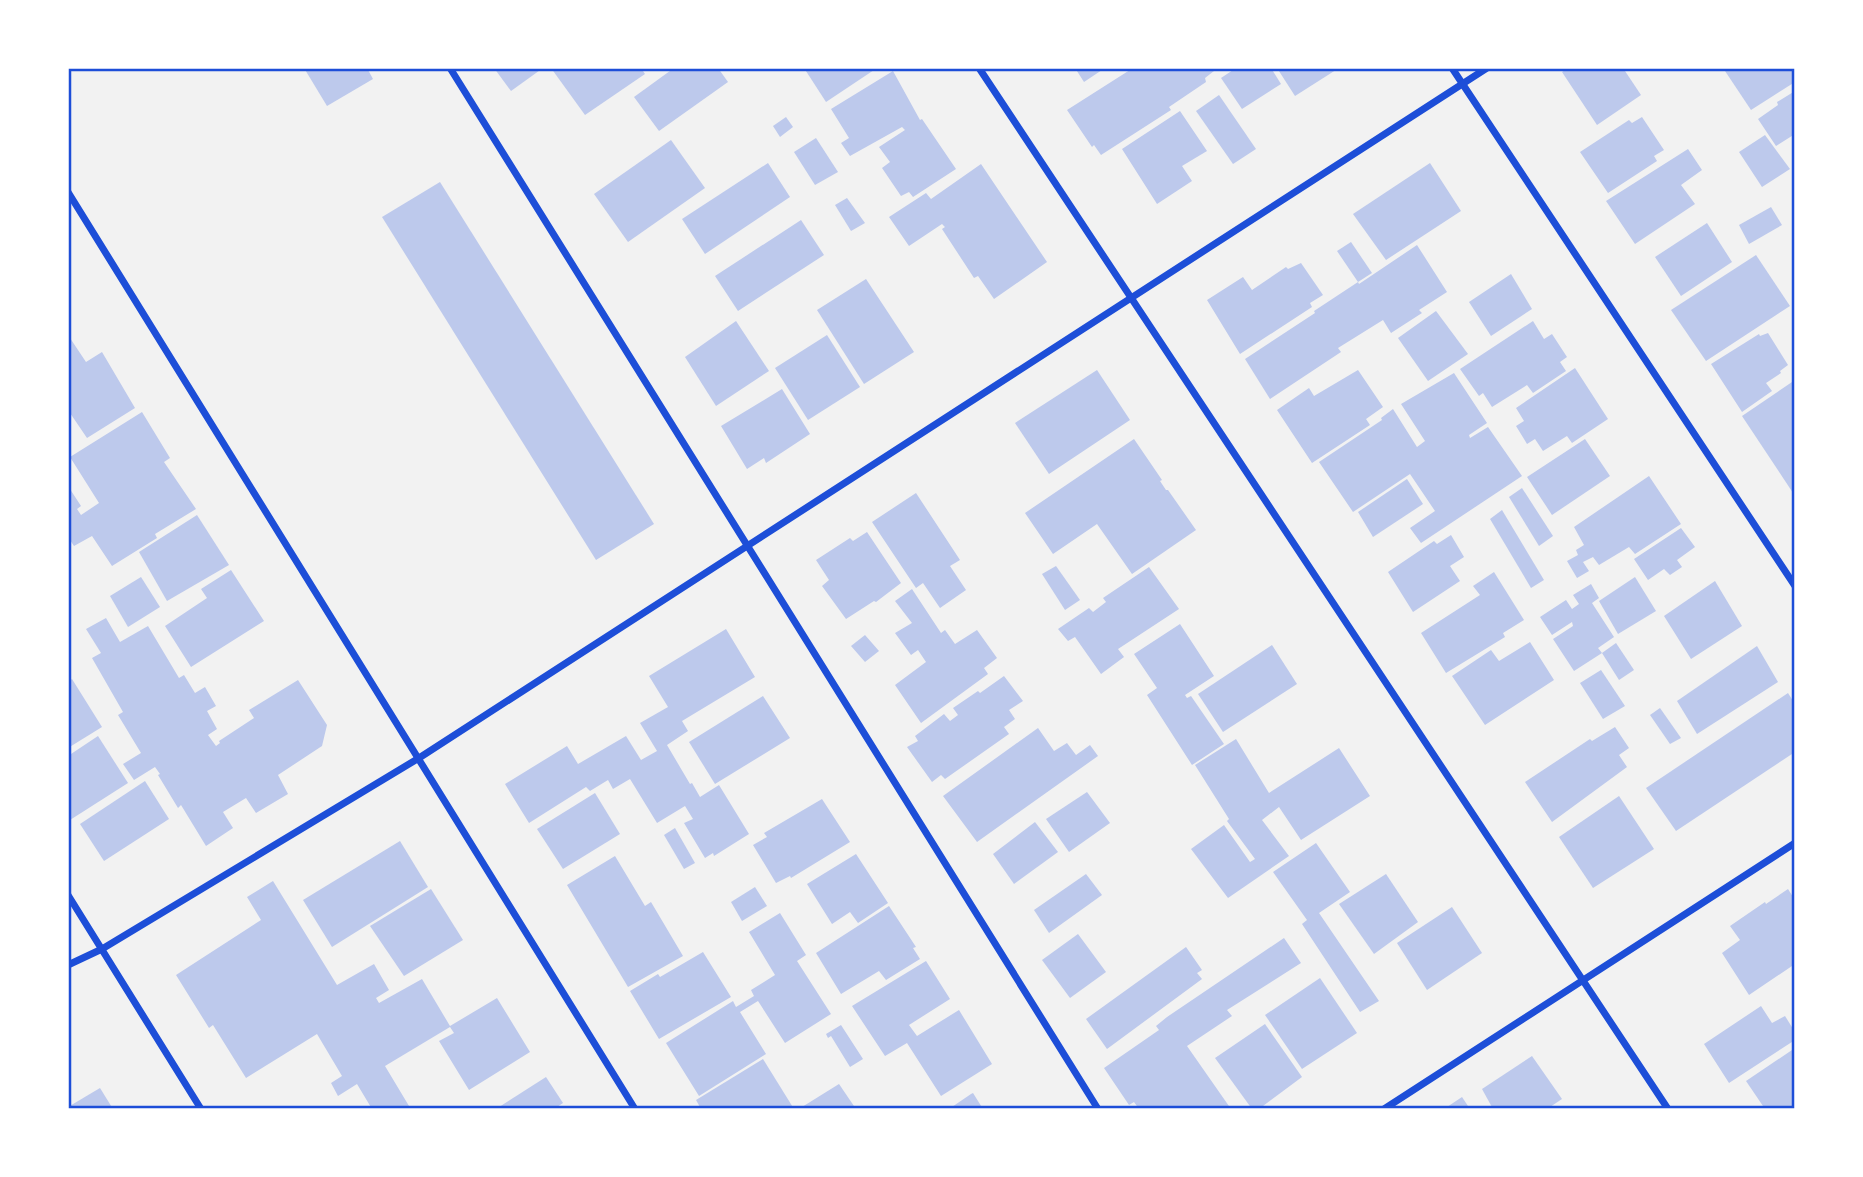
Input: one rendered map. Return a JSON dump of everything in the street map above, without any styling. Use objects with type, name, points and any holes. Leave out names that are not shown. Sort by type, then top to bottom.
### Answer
[{"type":"street","points":[[450,68],[1098,1109]]},
{"type":"street","points":[[979,68],[1668,1109]]},
{"type":"street","points":[[1452,68],[1795,586]]},
{"type":"street","points":[[68,965],[102,949],[419,758],[1487,68]]},
{"type":"street","points":[[68,192],[635,1109]]},
{"type":"street","points":[[1384,1109],[1795,843]]},
{"type":"street","points":[[68,895],[201,1109]]},
{"type":"building","points":[[304,68],[367,68],[373,79],[327,106]]},
{"type":"building","points":[[494,68],[543,68],[511,91]]},
{"type":"building","points":[[551,68],[641,68],[645,74],[585,115]]},
{"type":"building","points":[[674,68],[718,68],[728,82],[659,131],[634,97]]},
{"type":"building","points":[[804,68],[877,68],[826,102]]},
{"type":"building","points":[[1075,68],[1105,68],[1084,82]]},
{"type":"building","points":[[1133,68],[1212,68],[1214,71],[1205,78],[1206,82],[1169,107],[1171,110],[1101,155],[1094,145],[1092,147],[1067,110]]},
{"type":"building","points":[[1236,68],[1271,68],[1281,84],[1242,109],[1221,78]]},
{"type":"building","points":[[1277,68],[1339,68],[1295,96]]},
{"type":"building","points":[[1568,68],[1623,68],[1641,95],[1597,125],[1562,72]]},
{"type":"building","points":[[1723,68],[1795,68],[1795,82],[1751,110]]},
{"type":"building","points":[[893,71],[920,120],[922,119],[956,169],[913,197],[909,192],[901,196],[882,168],[890,162],[879,147],[905,130],[902,127],[850,156],[841,143],[849,138],[831,109]]},
{"type":"building","points":[[1795,91],[1795,134],[1776,146],[1758,119]]},
{"type":"building","points":[[1219,95],[1256,149],[1233,164],[1196,111]]},
{"type":"building","points":[[1180,111],[1207,151],[1182,166],[1192,181],[1157,204],[1122,149]]},
{"type":"building","points":[[786,117],[793,127],[780,137],[773,126]]},
{"type":"building","points":[[1642,117],[1664,150],[1654,156],[1657,161],[1608,193],[1580,152],[1629,120],[1632,123]]},
{"type":"building","points":[[1765,135],[1790,169],[1762,187],[1739,152]]},
{"type":"building","points":[[816,138],[838,172],[815,185],[794,152]]},
{"type":"building","points":[[671,140],[705,188],[628,242],[594,194]]},
{"type":"building","points":[[1688,149],[1702,170],[1681,185],[1695,204],[1635,244],[1606,201]]},
{"type":"building","points":[[768,163],[790,197],[705,254],[682,219]]},
{"type":"building","points":[[1430,163],[1461,211],[1386,260],[1353,214]]},
{"type":"building","points":[[981,164],[1047,262],[994,299],[978,276],[974,278],[942,229],[945,227],[942,224],[909,246],[889,217],[926,193],[931,199]]},
{"type":"building","points":[[440,182],[654,524],[596,560],[382,217]]},
{"type":"building","points":[[847,198],[865,223],[851,231],[835,205]]},
{"type":"building","points":[[1771,207],[1782,225],[1749,244],[1739,225]]},
{"type":"building","points":[[801,220],[824,255],[738,311],[715,276]]},
{"type":"building","points":[[1707,223],[1732,262],[1681,296],[1655,257]]},
{"type":"building","points":[[1351,242],[1372,273],[1358,282],[1337,251]]},
{"type":"building","points":[[1417,245],[1447,292],[1419,310],[1422,313],[1391,333],[1383,320],[1338,348],[1341,352],[1270,399],[1245,359]]},
{"type":"building","points":[[1756,255],[1790,306],[1706,361],[1671,310]]},
{"type":"building","points":[[1301,263],[1323,295],[1310,303],[1312,307],[1240,354],[1207,300],[1243,277],[1252,290],[1286,267],[1288,269]]},
{"type":"building","points":[[1511,274],[1532,309],[1491,336],[1469,302]]},
{"type":"building","points":[[866,279],[914,352],[864,384],[817,310]]},
{"type":"building","points":[[1436,311],[1468,354],[1428,381],[1398,338]]},
{"type":"building","points":[[736,321],[769,371],[716,406],[685,357]]},
{"type":"building","points":[[1533,321],[1544,339],[1552,334],[1567,357],[1560,362],[1566,371],[1533,393],[1527,385],[1492,407],[1483,393],[1479,396],[1460,369]]},
{"type":"building","points":[[1768,333],[1788,365],[1766,383],[1772,391],[1742,412],[1711,364],[1759,334]]},
{"type":"building","points":[[68,335],[86,362],[102,352],[135,408],[87,438],[68,410]]},
{"type":"building","points":[[827,335],[860,387],[808,420],[775,368]]},
{"type":"building","points":[[1575,368],[1608,419],[1572,443],[1567,436],[1543,451],[1535,439],[1527,444],[1516,426],[1524,421],[1516,408]]},
{"type":"building","points":[[1097,370],[1130,420],[1049,474],[1015,423]]},
{"type":"building","points":[[1358,370],[1383,407],[1366,419],[1370,425],[1312,463],[1277,410],[1309,388],[1314,396]]},
{"type":"building","points":[[1454,373],[1487,423],[1469,435],[1470,438],[1488,427],[1522,476],[1421,543],[1410,528],[1435,511],[1410,474],[1353,512],[1319,462],[1382,420],[1381,418],[1393,409],[1417,447],[1425,441],[1401,404]]},
{"type":"building","points":[[1795,380],[1795,496],[1742,416]]},
{"type":"building","points":[[782,389],[810,434],[766,463],[764,458],[747,469],[721,426]]},
{"type":"building","points":[[142,412],[170,458],[164,462],[196,509],[155,534],[157,538],[112,566],[92,536],[74,546],[68,537],[68,486],[81,506],[77,509],[81,515],[99,503],[70,457]]},
{"type":"building","points":[[1134,439],[1166,490],[1196,530],[1132,574],[1097,524],[1053,554],[1025,513]]},
{"type":"building","points":[[1585,439],[1610,476],[1552,515],[1527,477]]},
{"type":"building","points":[[1649,476],[1681,524],[1635,554],[1629,547],[1599,565],[1593,557],[1583,562],[1589,571],[1577,578],[1567,561],[1578,555],[1576,550],[1584,545],[1574,527]]},
{"type":"building","points":[[1407,479],[1423,504],[1373,537],[1358,512]]},
{"type":"building","points":[[1522,488],[1553,536],[1539,546],[1509,497]]},
{"type":"building","points":[[916,493],[960,560],[950,566],[966,590],[940,608],[923,583],[916,588],[872,522]]},
{"type":"building","points":[[1502,510],[1544,580],[1531,588],[1490,519]]},
{"type":"building","points":[[197,515],[229,565],[167,601],[139,552]]},
{"type":"building","points":[[1681,528],[1695,547],[1677,560],[1682,567],[1670,575],[1664,569],[1648,580],[1634,559]]},
{"type":"building","points":[[867,532],[901,583],[876,602],[846,619],[822,586],[829,580],[816,560],[850,538],[853,541]]},
{"type":"building","points":[[1451,535],[1464,557],[1450,566],[1460,581],[1413,612],[1388,572],[1434,541],[1437,544]]},
{"type":"building","points":[[1056,566],[1080,600],[1065,610],[1042,574]]},
{"type":"building","points":[[1149,567],[1179,609],[1118,649],[1124,657],[1101,674],[1075,637],[1068,641],[1058,629],[1089,608],[1093,612],[1106,602],[1103,598]]},
{"type":"building","points":[[231,570],[264,621],[191,667],[165,626],[207,598],[201,589]]},
{"type":"building","points":[[1494,572],[1524,620],[1503,633],[1505,637],[1446,673],[1421,633],[1480,595],[1473,586]]},
{"type":"building","points":[[141,577],[160,607],[128,627],[110,596]]},
{"type":"building","points":[[1635,577],[1656,611],[1618,634],[1599,601]]},
{"type":"building","points":[[1715,581],[1742,626],[1691,659],[1664,616]]},
{"type":"building","points":[[1591,584],[1599,598],[1592,603],[1614,637],[1598,648],[1602,653],[1574,671],[1553,639],[1573,626],[1572,622],[1552,635],[1540,617],[1566,600],[1572,609],[1579,604],[1573,595]]},
{"type":"building","points":[[912,589],[941,633],[945,630],[955,644],[977,630],[997,658],[984,668],[988,674],[921,723],[895,685],[926,662],[918,650],[911,655],[895,633],[912,623],[895,601]]},
{"type":"building","points":[[106,618],[120,642],[148,626],[179,678],[184,675],[195,693],[205,687],[216,706],[207,711],[217,729],[208,735],[216,746],[219,741],[254,718],[249,710],[298,680],[327,725],[322,746],[278,775],[288,794],[256,813],[246,798],[223,812],[233,828],[206,846],[181,805],[178,808],[155,767],[134,780],[123,764],[141,753],[118,715],[123,712],[92,658],[101,653],[86,629]]},
{"type":"building","points":[[1180,624],[1214,676],[1185,695],[1187,698],[1191,696],[1224,744],[1192,765],[1147,695],[1157,688],[1134,654]]},
{"type":"building","points":[[726,629],[755,677],[682,721],[688,731],[667,745],[700,797],[719,785],[749,834],[714,856],[713,853],[705,858],[684,823],[693,819],[685,806],[657,823],[630,779],[613,789],[608,780],[590,791],[586,787],[529,823],[505,784],[567,746],[578,764],[626,736],[641,760],[657,751],[640,723],[668,707],[649,676]]},
{"type":"building","points":[[865,635],[879,651],[865,662],[851,646]]},
{"type":"building","points":[[1530,642],[1554,680],[1485,725],[1452,676],[1491,650],[1499,661]]},
{"type":"building","points":[[1616,643],[1634,670],[1619,680],[1602,653]]},
{"type":"building","points":[[1272,645],[1297,684],[1223,732],[1198,694]]},
{"type":"building","points":[[1757,646],[1778,682],[1697,734],[1677,701]]},
{"type":"building","points":[[1601,670],[1625,706],[1603,719],[1580,683]]},
{"type":"building","points":[[1004,676],[1023,701],[1009,710],[1015,719],[1004,727],[1009,734],[945,779],[941,775],[932,782],[907,747],[918,741],[915,736],[944,714],[950,721],[958,715],[953,708]]},
{"type":"building","points":[[72,679],[102,727],[68,748],[68,682]]},
{"type":"building","points":[[1788,693],[1795,704],[1795,752],[1676,831],[1646,788]]},
{"type":"building","points":[[763,696],[790,738],[715,784],[689,742]]},
{"type":"building","points":[[1660,708],[1681,738],[1670,744],[1650,715]]},
{"type":"building","points":[[1615,727],[1629,748],[1619,755],[1627,767],[1552,822],[1525,782],[1590,739],[1592,741]]},
{"type":"building","points":[[1038,728],[1054,751],[1067,743],[1076,755],[1090,745],[1098,756],[977,842],[943,796]]},
{"type":"building","points":[[98,736],[128,783],[70,820],[68,756]]},
{"type":"building","points":[[1236,739],[1269,793],[1339,748],[1370,796],[1301,840],[1279,807],[1262,820],[1289,856],[1228,898],[1191,849],[1224,825],[1250,862],[1255,859],[1227,821],[1229,819],[1195,765]]},
{"type":"building","points":[[145,781],[169,819],[104,861],[80,824]]},
{"type":"building","points":[[1087,792],[1110,823],[1069,852],[1046,819]]},
{"type":"building","points":[[595,793],[620,834],[563,869],[537,829]]},
{"type":"building","points":[[1619,796],[1654,849],[1593,888],[1559,837]]},
{"type":"building","points":[[822,799],[850,842],[791,878],[790,876],[776,883],[753,845],[767,837],[764,833]]},
{"type":"building","points":[[1035,822],[1058,852],[1014,884],[993,854]]},
{"type":"building","points":[[675,828],[695,863],[684,869],[664,835]]},
{"type":"building","points":[[400,841],[428,887],[332,947],[303,900]]},
{"type":"building","points":[[1316,843],[1350,892],[1319,913],[1379,1001],[1360,1012],[1302,924],[1307,920],[1273,872]]},
{"type":"building","points":[[856,854],[888,903],[858,923],[850,912],[832,924],[807,884]]},
{"type":"building","points":[[615,856],[645,906],[651,902],[683,956],[628,987],[567,885]]},
{"type":"building","points":[[1086,874],[1102,895],[1049,933],[1034,910]]},
{"type":"building","points":[[1386,874],[1418,922],[1374,954],[1339,904]]},
{"type":"building","points":[[273,881],[337,985],[374,964],[389,990],[376,998],[379,1003],[422,979],[450,1026],[497,998],[530,1052],[469,1090],[439,1041],[454,1033],[450,1027],[385,1066],[409,1106],[404,1109],[372,1109],[357,1084],[338,1096],[331,1083],[342,1076],[317,1034],[246,1078],[213,1025],[209,1028],[176,975],[261,920],[247,897]]},
{"type":"building","points":[[755,887],[767,906],[742,921],[731,902]]},
{"type":"building","points":[[431,889],[463,940],[404,976],[370,926]]},
{"type":"building","points":[[1788,889],[1795,900],[1795,964],[1749,995],[1722,953],[1740,940],[1730,926]]},
{"type":"building","points":[[889,906],[916,947],[913,948],[920,959],[886,980],[879,971],[841,994],[816,953]]},
{"type":"building","points":[[1452,907],[1482,953],[1427,990],[1397,943]]},
{"type":"building","points":[[780,913],[806,955],[797,961],[831,1014],[785,1043],[758,1001],[740,1012],[766,1054],[699,1096],[666,1043],[733,1001],[736,1007],[754,996],[751,990],[775,975],[749,932]]},
{"type":"building","points":[[1078,934],[1106,972],[1070,998],[1042,960]]},
{"type":"building","points":[[1284,938],[1301,963],[1227,1010],[1232,1016],[1187,1046],[1231,1109],[1139,1109],[1134,1102],[1129,1105],[1104,1068],[1159,1030],[1156,1026],[1167,1017]]},
{"type":"building","points":[[1186,947],[1202,970],[1197,973],[1202,979],[1107,1049],[1086,1019]]},
{"type":"building","points":[[703,952],[731,997],[659,1039],[630,991]]},
{"type":"building","points":[[926,961],[950,999],[909,1025],[917,1036],[959,1010],[992,1064],[941,1096],[907,1043],[885,1056],[852,1006]]},
{"type":"building","points":[[1320,978],[1357,1033],[1302,1069],[1265,1015]]},
{"type":"building","points":[[1761,1006],[1772,1023],[1785,1016],[1795,1032],[1795,1040],[1729,1083],[1704,1044]]},
{"type":"building","points":[[1265,1024],[1302,1077],[1259,1109],[1252,1109],[1215,1058]]},
{"type":"building","points":[[841,1025],[863,1059],[850,1067],[831,1036],[828,1038],[826,1034]]},
{"type":"building","points":[[1795,1048],[1795,1109],[1765,1109],[1746,1081]]},
{"type":"building","points":[[1532,1056],[1562,1099],[1547,1109],[1493,1109],[1482,1089]]},
{"type":"building","points":[[763,1059],[794,1109],[701,1109],[696,1100]]},
{"type":"building","points":[[546,1077],[563,1103],[554,1109],[496,1109]]},
{"type":"building","points":[[839,1084],[856,1109],[803,1109],[802,1107]]},
{"type":"building","points":[[100,1088],[113,1109],[68,1109],[68,1107]]},
{"type":"building","points":[[973,1093],[983,1109],[949,1109],[971,1094]]},
{"type":"building","points":[[1462,1097],[1470,1109],[1444,1109]]}]
